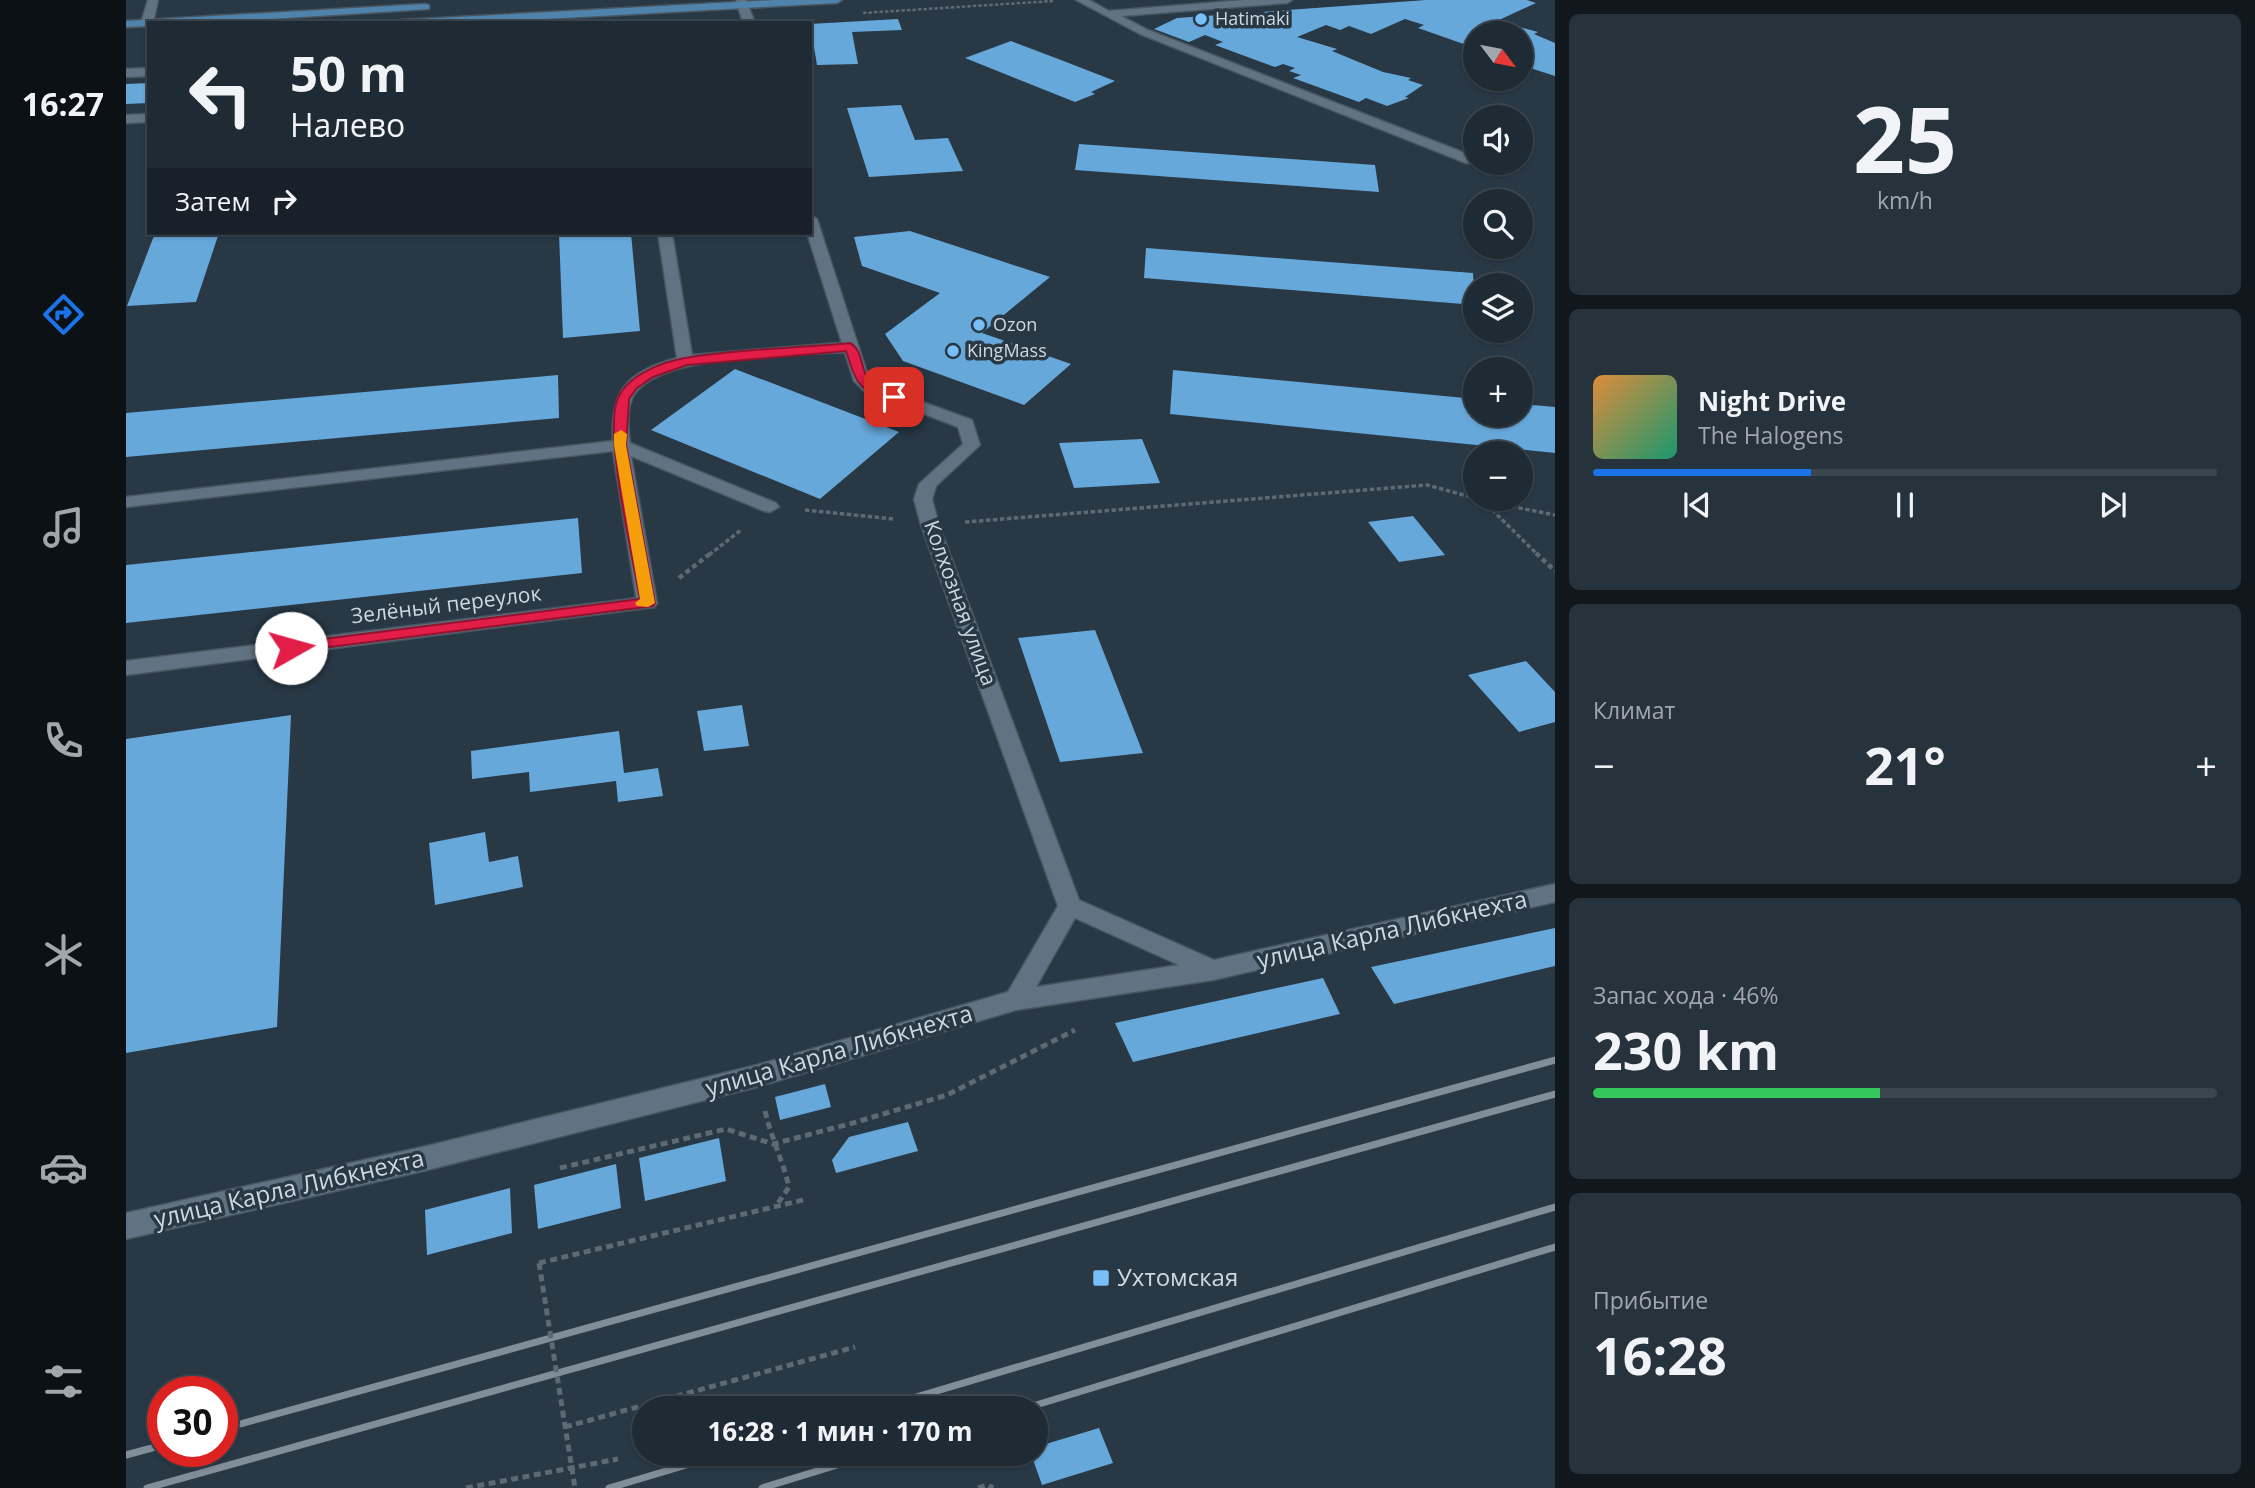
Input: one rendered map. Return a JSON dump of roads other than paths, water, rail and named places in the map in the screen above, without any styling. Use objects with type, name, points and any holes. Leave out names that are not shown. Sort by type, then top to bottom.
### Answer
[{"type":"main road","points":[[433,21],[742,2],[837,0]]},
{"type":"main road","points":[[183,21],[434,7]]},
{"type":"main road","points":[[126,23],[147,23]]},
{"type":"street","points":[[148,21],[153,0]]},
{"type":"street","points":[[1081,0],[1157,37],[1463,157]]},
{"type":"street","points":[[1107,14],[1287,0]]},
{"type":"street","points":[[742,2],[748,21]]},
{"type":"street","points":[[126,73],[147,72]]},
{"type":"street","points":[[126,119],[147,118]]},
{"type":"street","name":"Колхозная улица","points":[[812,225],[862,381],[870,388],[966,424],[972,445],[928,484],[923,499],[933,533],[1070,906]]},
{"type":"street","points":[[666,235],[685,361]]},
{"type":"street","points":[[620,445],[623,399],[632,386],[649,375],[685,361],[850,347]]},
{"type":"street","points":[[126,502],[620,445],[770,508]]},
{"type":"street","name":"Зелёный переулок","points":[[126,668],[648,603],[620,445]]},
{"type":"street","name":"улица Карла Либкнехта","points":[[126,1226],[427,1158],[757,1076],[1016,1000],[1213,970],[1555,893]]},
{"type":"street","points":[[1016,1000],[1070,906],[1213,970]]},
{"type":"railway","points":[[238,1425],[1555,1060]]},
{"type":"railway","points":[[147,1488],[1555,1094]]},
{"type":"railway","points":[[920,1396],[1555,1207]]},
{"type":"railway","points":[[1048,1401],[1555,1247]]},
{"type":"railway","points":[[126,1455],[147,1449]]},
{"type":"railway","points":[[609,1488],[683,1466]]},
{"type":"railway","points":[[762,1488],[834,1466]]},
{"type":"place","name":"Hatimaki","points":[[1201,19]]},
{"type":"place","name":"Ozon","points":[[979,325]]},
{"type":"place","name":"KingMass","points":[[953,351]]},
{"type":"place","name":"Ухтомская","points":[[1101,1278]]}]
